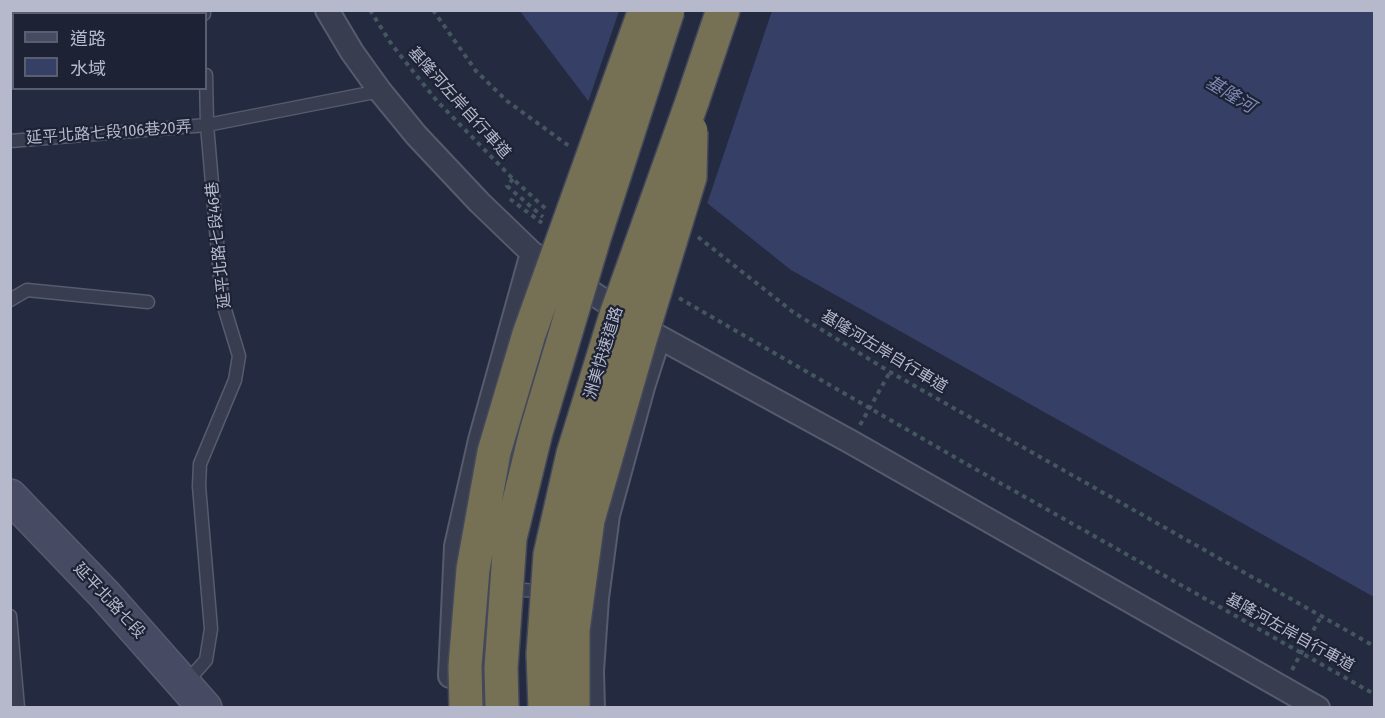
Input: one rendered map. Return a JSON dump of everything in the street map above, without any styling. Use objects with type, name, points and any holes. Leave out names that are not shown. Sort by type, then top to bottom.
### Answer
[{"type":"highway","points":[[466,708],[465,666],[473,569],[494,452],[530,334],[645,10]]},
{"type":"highway","points":[[502,708],[501,668],[510,538],[536,432],[594,238],[668,10]]},
{"type":"highway","name":"洲美快速道路","points":[[545,708],[543,654],[550,555],[573,454],[617,312],[723,10]]},
{"type":"highway","points":[[573,708],[573,630],[588,520],[690,177],[692,102]]},
{"type":"street","points":[[327,10],[352,52],[416,135],[479,202],[532,253],[658,337],[851,442],[1318,708]]},
{"type":"street","points":[[451,708],[449,667],[456,546],[480,440],[532,253]]},
{"type":"street","points":[[593,708],[592,671],[597,598],[608,515],[658,337]]},
{"type":"street","name":"延平北路七段","points":[[14,506],[105,596],[195,696]]},
{"type":"lane","name":"延平北路七段46巷","points":[[195,696],[206,660],[211,629],[199,486],[200,464],[235,380],[239,356],[222,300],[207,125],[206,90]]},
{"type":"lane","name":"延平北路七段106巷20弄","points":[[10,141],[207,125],[380,91]]},
{"type":"lane","points":[[10,300],[27,290],[148,302]]},
{"type":"lane","points":[[453,583],[597,598]]},
{"type":"lane","points":[[11,617],[18,708]]},
{"type":"path","name":"基隆河左岸自行車道","points":[[370,10],[392,45],[437,101],[513,179]]},
{"type":"path","points":[[433,10],[476,71],[507,101],[570,147]]},
{"type":"path","points":[[503,194],[547,227]]},
{"type":"path","name":"基隆河左岸自行車道","points":[[691,232],[793,312],[890,372],[1374,646]]},
{"type":"path","name":"基隆河左岸自行車道","points":[[670,292],[1374,694]]},
{"type":"path","points":[[870,408],[890,372]]},
{"type":"path","points":[[1288,679],[1321,616]]},
{"type":"water","name":"基隆河","points":[[520,11],[1374,11],[1374,597],[791,270],[602,119]]},
{"type":"pier","points":[[619,11],[772,11],[706,207],[600,122],[587,105]]}]
